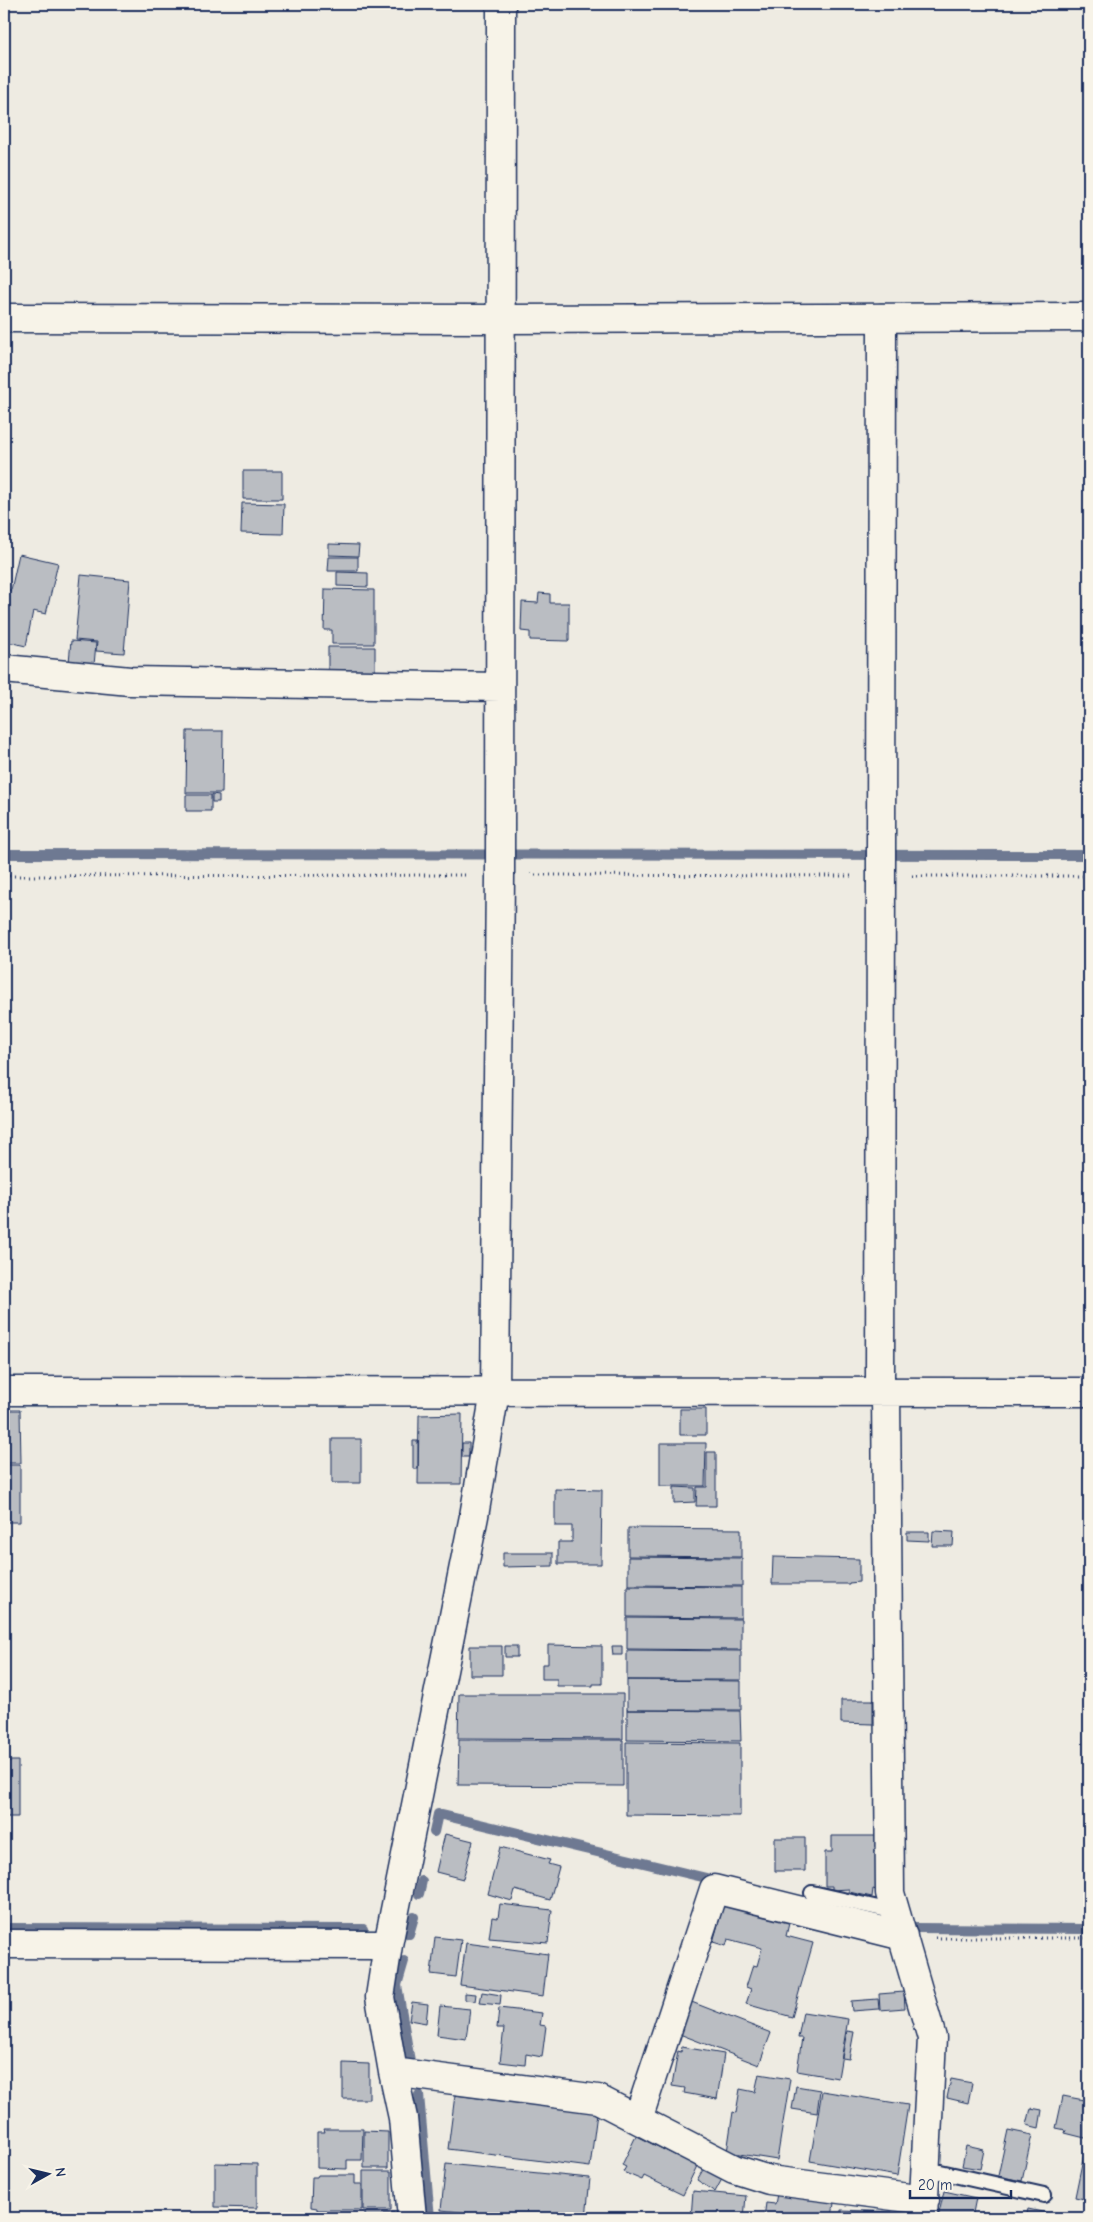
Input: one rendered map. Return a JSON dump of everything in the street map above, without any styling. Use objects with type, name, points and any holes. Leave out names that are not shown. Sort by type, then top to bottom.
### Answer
[{"type":"street","points":[[412,2218],[403,2118],[380,1997],[388,1945],[474,1516],[495,1392],[500,871],[501,4]]},
{"type":"street","points":[[4,318],[1089,317]]},
{"type":"street","points":[[393,2072],[598,2099],[734,2170],[769,2180],[924,2209],[932,2038],[890,1893],[883,1392],[881,860],[882,318]]},
{"type":"street","points":[[4,669],[130,680],[500,686]]},
{"type":"street","points":[[4,1391],[1089,1392]]},
{"type":"street","points":[[638,2119],[714,1889],[899,1924]]},
{"type":"street","points":[[4,1944],[388,1945]]},
{"type":"lane","points":[[812,1893],[899,1924]]},
{"type":"lane","points":[[927,2169],[1044,2194]]},
{"type":"path","points":[[4,876],[500,871],[881,860],[1089,876]]},
{"type":"path","points":[[899,1924],[916,1938],[1089,1938]]},
{"type":"building","points":[[243,471],[282,471],[282,499],[243,499]]},
{"type":"building","points":[[242,503],[284,504],[283,534],[241,533]]},
{"type":"building","points":[[329,544],[359,545],[358,556],[329,555]]},
{"type":"building","points":[[19,554],[58,563],[46,614],[33,611],[26,646],[4,641],[7,625],[4,624],[4,601],[6,590],[11,590]]},
{"type":"building","points":[[329,557],[358,557],[358,571],[328,571]]},
{"type":"building","points":[[337,572],[368,573],[368,587],[337,586]]},
{"type":"building","points":[[81,575],[130,580],[124,653],[96,651],[97,642],[75,640]]},
{"type":"building","points":[[325,589],[374,590],[374,644],[332,644],[332,630],[324,630]]},
{"type":"building","points":[[539,593],[550,594],[550,603],[569,603],[569,641],[530,640],[530,632],[521,631],[522,602],[538,603]]},
{"type":"building","points":[[71,641],[96,643],[94,665],[69,662]]},
{"type":"building","points":[[328,647],[375,647],[375,673],[328,672]]},
{"type":"building","points":[[187,731],[223,731],[222,793],[186,793]]},
{"type":"building","points":[[212,794],[219,795],[219,802],[212,802]]},
{"type":"building","points":[[186,795],[211,795],[211,811],[186,811]]},
{"type":"building","points":[[680,1409],[706,1409],[706,1435],[680,1435]]},
{"type":"building","points":[[4,1410],[20,1410],[21,1463],[4,1463]]},
{"type":"building","points":[[462,1414],[461,1484],[418,1484],[419,1415]]},
{"type":"building","points":[[332,1439],[361,1439],[361,1483],[332,1483]]},
{"type":"building","points":[[413,1441],[418,1441],[418,1469],[413,1469]]},
{"type":"building","points":[[462,1443],[469,1443],[469,1457],[462,1457]]},
{"type":"building","points":[[660,1443],[706,1443],[705,1486],[660,1486]]},
{"type":"building","points":[[707,1452],[716,1452],[716,1506],[696,1506],[697,1487],[707,1487]]},
{"type":"building","points":[[4,1465],[20,1465],[20,1522],[4,1522]]},
{"type":"building","points":[[674,1487],[695,1488],[695,1502],[674,1503]]},
{"type":"building","points":[[555,1489],[602,1490],[601,1564],[558,1564],[558,1542],[572,1542],[572,1526],[555,1526]]},
{"type":"building","points":[[628,1528],[741,1529],[741,1557],[628,1556]]},
{"type":"building","points":[[933,1531],[954,1532],[953,1546],[932,1546]]},
{"type":"building","points":[[907,1532],[929,1532],[929,1541],[907,1540]]},
{"type":"building","points":[[503,1553],[553,1553],[553,1566],[503,1567]]},
{"type":"building","points":[[628,1557],[742,1558],[742,1586],[628,1585]]},
{"type":"building","points":[[773,1557],[859,1559],[859,1582],[849,1584],[772,1584]]},
{"type":"building","points":[[627,1586],[741,1587],[741,1618],[627,1617]]},
{"type":"building","points":[[627,1618],[741,1619],[741,1650],[627,1649]]},
{"type":"building","points":[[548,1645],[602,1646],[602,1684],[593,1684],[593,1686],[557,1686],[557,1679],[542,1679],[542,1664],[548,1664]]},
{"type":"building","points":[[470,1646],[502,1646],[502,1675],[470,1675]]},
{"type":"building","points":[[505,1646],[517,1646],[517,1657],[505,1657]]},
{"type":"building","points":[[612,1646],[622,1646],[622,1655],[613,1655]]},
{"type":"building","points":[[627,1650],[741,1651],[741,1680],[627,1680]]},
{"type":"building","points":[[627,1680],[741,1681],[741,1710],[627,1710]]},
{"type":"building","points":[[459,1694],[623,1694],[623,1739],[458,1738]]},
{"type":"building","points":[[841,1700],[873,1700],[873,1724],[841,1723]]},
{"type":"building","points":[[627,1710],[740,1711],[741,1741],[627,1740]]},
{"type":"building","points":[[459,1740],[623,1740],[623,1786],[458,1785]]},
{"type":"building","points":[[626,1742],[740,1743],[740,1816],[626,1815]]},
{"type":"building","points":[[4,1761],[18,1761],[18,1817],[4,1817]]},
{"type":"building","points":[[445,1834],[473,1841],[463,1879],[436,1872]]},
{"type":"building","points":[[832,1836],[876,1836],[876,1890],[873,1889],[872,1897],[849,1892],[849,1889],[832,1890],[832,1886],[825,1886],[825,1852],[832,1852]]},
{"type":"building","points":[[775,1838],[805,1838],[805,1871],[775,1871]]},
{"type":"building","points":[[500,1847],[550,1860],[548,1864],[559,1867],[550,1900],[515,1890],[512,1901],[488,1894]]},
{"type":"building","points":[[725,1900],[790,1919],[786,1936],[813,1943],[792,2017],[746,2004],[751,1989],[746,1987],[753,1965],[757,1966],[762,1948],[728,1939],[726,1946],[713,1942]]},
{"type":"building","points":[[500,1904],[552,1910],[548,1943],[489,1938],[492,1917],[498,1918]]},
{"type":"building","points":[[435,1937],[461,1940],[456,1977],[431,1974]]},
{"type":"building","points":[[466,1943],[548,1954],[543,1996],[460,1985]]},
{"type":"building","points":[[482,1992],[501,1995],[500,2005],[480,2003]]},
{"type":"building","points":[[904,1992],[905,2008],[880,2010],[879,1994]]},
{"type":"building","points":[[465,1993],[476,1994],[475,2001],[465,2000]]},
{"type":"building","points":[[878,1999],[879,2009],[852,2011],[851,2001]]},
{"type":"building","points":[[689,2001],[771,2033],[759,2065],[677,2033]]},
{"type":"building","points":[[412,2002],[428,2004],[426,2023],[409,2020]]},
{"type":"building","points":[[440,2006],[470,2009],[466,2039],[437,2035]]},
{"type":"building","points":[[499,2008],[542,2013],[540,2025],[546,2026],[542,2057],[526,2054],[525,2065],[500,2062],[504,2028],[497,2028]]},
{"type":"building","points":[[803,2012],[848,2019],[838,2078],[797,2071],[802,2038],[798,2038]]},
{"type":"building","points":[[847,2031],[854,2032],[849,2059],[842,2058]]},
{"type":"building","points":[[682,2047],[724,2054],[717,2099],[684,2093],[685,2088],[672,2086],[678,2051],[681,2052]]},
{"type":"building","points":[[343,2063],[369,2064],[369,2099],[343,2099]]},
{"type":"building","points":[[759,2074],[790,2079],[777,2160],[727,2152],[733,2112],[736,2113],[740,2089],[755,2092]]},
{"type":"building","points":[[951,2079],[972,2083],[968,2103],[947,2098]]},
{"type":"building","points":[[796,2086],[820,2090],[817,2113],[792,2109]]},
{"type":"building","points":[[822,2091],[908,2105],[897,2176],[810,2161]]},
{"type":"building","points":[[455,2095],[597,2113],[590,2167],[448,2149]]},
{"type":"building","points":[[1063,2096],[1089,2101],[1089,2139],[1065,2133],[1066,2130],[1056,2128]]},
{"type":"building","points":[[1031,2108],[1042,2110],[1039,2128],[1027,2125]]},
{"type":"building","points":[[324,2129],[363,2129],[362,2160],[347,2160],[347,2169],[317,2168],[317,2132],[325,2132]]},
{"type":"building","points":[[1008,2130],[1032,2135],[1022,2181],[998,2176]]},
{"type":"building","points":[[364,2131],[388,2132],[388,2168],[364,2168]]},
{"type":"building","points":[[636,2136],[697,2166],[683,2195],[644,2176],[642,2180],[623,2172],[626,2167],[622,2165]]},
{"type":"building","points":[[1087,2139],[1089,2139],[1089,2200],[1075,2197]]},
{"type":"building","points":[[966,2146],[984,2150],[980,2169],[962,2166]]},
{"type":"building","points":[[215,2163],[257,2164],[257,2208],[215,2207]]},
{"type":"building","points":[[446,2164],[590,2178],[586,2218],[518,2218],[441,2210]]},
{"type":"building","points":[[704,2168],[722,2179],[715,2192],[697,2180]]},
{"type":"building","points":[[363,2171],[391,2171],[391,2210],[363,2210]]},
{"type":"building","points":[[318,2175],[355,2175],[355,2184],[362,2184],[362,2210],[317,2210],[317,2208],[311,2207],[312,2177],[317,2177]]},
{"type":"building","points":[[693,2191],[746,2196],[744,2218],[691,2218]]},
{"type":"building","points":[[944,2191],[976,2198],[972,2218],[938,2218]]},
{"type":"building","points":[[777,2194],[834,2203],[832,2218],[764,2218],[766,2203],[775,2204]]},
{"type":"building","points":[[1028,2209],[1071,2218],[1026,2218]]},
{"type":"building","points":[[841,2210],[892,2212],[892,2218],[841,2218]]},
{"type":"building","points":[[365,2213],[394,2213],[394,2218],[365,2218]]},
{"type":"building","points":[[323,2215],[351,2215],[351,2218],[322,2218]]},
{"type":"waterway","points":[[4,854],[1089,855]]},
{"type":"waterway","points":[[434,1832],[438,1814],[719,1881]]},
{"type":"waterway","points":[[419,1894],[422,1881]]},
{"type":"waterway","points":[[409,1934],[414,1917]]},
{"type":"waterway","points":[[4,1928],[363,1929]]},
{"type":"waterway","points":[[915,1928],[1089,1929]]},
{"type":"waterway","points":[[404,1961],[397,1985],[410,2061]]},
{"type":"waterway","points":[[419,2095],[430,2218]]}]
